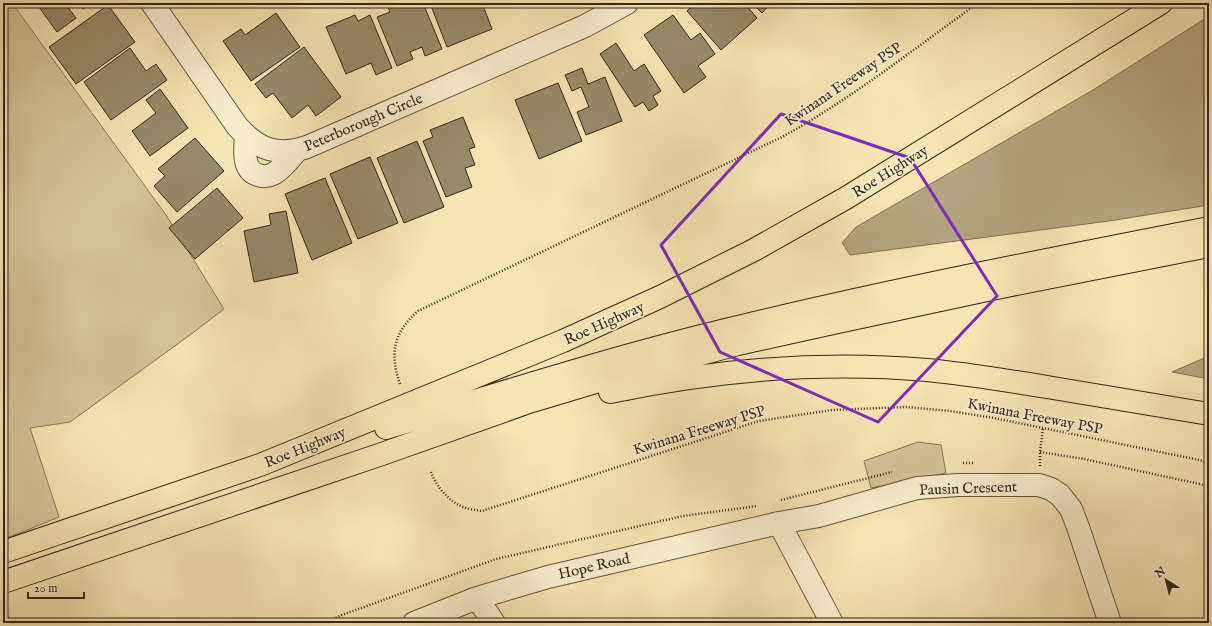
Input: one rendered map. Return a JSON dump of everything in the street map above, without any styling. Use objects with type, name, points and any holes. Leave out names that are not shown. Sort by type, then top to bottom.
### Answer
[{"type":"highway","name":"Roe Highway","points":[[3,552],[260,466],[563,341],[660,298],[714,271],[800,224],[865,186],[1161,3]]},
{"type":"highway","points":[[260,466],[538,382],[734,328],[997,270],[1209,228]]},
{"type":"highway","name":"Roe Highway","points":[[3,582],[382,454],[529,402],[662,364],[738,344],[1001,286],[1209,246]]},
{"type":"highway","points":[[382,454],[566,403],[620,390],[703,376],[786,368],[870,367],[954,373],[1009,380],[1209,414]]},
{"type":"street","name":"Peterborough Circle","points":[[152,3],[246,137],[262,147],[272,150],[298,150],[585,26],[627,3]]},
{"type":"street","name":"Pausin Crescent","points":[[779,523],[819,516],[917,488],[958,485],[1039,485],[1051,489],[1060,495],[1071,509],[1110,623]]},
{"type":"street","name":"Hope Road","points":[[414,623],[477,598],[514,586],[583,568],[779,523]]},
{"type":"street","points":[[779,523],[832,623]]},
{"type":"street","points":[[477,598],[494,623]]},
{"type":"path","name":"Kwinana Freeway PSP","points":[[400,384],[394,361],[394,349],[402,328],[418,311],[789,133],[847,97],[978,3]]},
{"type":"path","name":"Kwinana Freeway PSP","points":[[431,472],[439,487],[447,496],[462,507],[482,511],[759,421],[832,410],[906,407],[928,408],[972,414],[1209,462]]},
{"type":"path","points":[[1039,485],[1040,452],[1043,428]]},
{"type":"path","points":[[1040,452],[1084,459],[1209,486]]},
{"type":"highlighted area","points":[[781,114],[910,158],[997,296],[878,422],[720,352],[661,245]]},
{"type":"shaded area","points":[[3,3],[12,3],[166,215],[224,309],[70,422],[30,428],[59,517],[3,539]]},
{"type":"shaded area","points":[[1209,16],[1209,205],[1109,221],[850,255],[842,243],[856,227],[1093,90]]},
{"type":"shaded area","points":[[1209,356],[1209,379],[1172,372]]},
{"type":"shaded area","points":[[918,442],[941,445],[946,473],[871,488],[864,461]]},
{"type":"building","points":[[36,3],[71,3],[67,6],[76,18],[57,32]]},
{"type":"building","points":[[79,3],[91,3],[83,9]]},
{"type":"building","points":[[386,3],[423,3],[442,49],[425,56],[422,47],[410,52],[413,59],[397,66],[377,17],[390,12]]},
{"type":"building","points":[[430,3],[482,3],[492,29],[447,47]]},
{"type":"building","points":[[696,3],[744,3],[757,18],[721,50],[687,11]]},
{"type":"building","points":[[752,3],[771,3],[762,13]]},
{"type":"building","points":[[108,5],[135,42],[76,84],[49,47]]},
{"type":"building","points":[[276,13],[300,47],[251,81],[223,41],[241,29],[245,35]]},
{"type":"building","points":[[355,15],[358,21],[370,15],[392,68],[376,75],[371,63],[346,74],[326,27]]},
{"type":"building","points":[[673,15],[691,40],[700,33],[715,54],[698,66],[706,77],[684,93],[644,35]]},
{"type":"building","points":[[616,43],[634,71],[644,64],[661,91],[653,96],[658,105],[649,111],[643,102],[635,107],[600,54]]},
{"type":"building","points":[[304,47],[341,97],[316,116],[308,105],[292,118],[273,93],[266,98],[255,84]]},
{"type":"building","points":[[130,48],[146,71],[156,64],[167,80],[111,120],[84,82]]},
{"type":"building","points":[[582,68],[588,84],[605,77],[622,121],[586,135],[577,112],[589,107],[581,87],[572,91],[565,75]]},
{"type":"building","points":[[558,83],[582,141],[539,159],[515,100]]},
{"type":"building","points":[[160,89],[188,128],[150,156],[132,131],[156,113],[146,100]]},
{"type":"building","points":[[463,117],[475,147],[469,149],[475,165],[465,168],[472,187],[446,197],[423,141],[433,137],[430,130]]},
{"type":"building","points":[[195,138],[224,171],[177,212],[154,186],[165,176],[158,169]]},
{"type":"building","points":[[417,141],[444,207],[404,223],[377,158]]},
{"type":"building","points":[[370,157],[398,223],[358,239],[330,174]]},
{"type":"building","points":[[325,178],[352,243],[312,260],[285,194]]},
{"type":"building","points":[[217,188],[243,218],[195,259],[169,228]]},
{"type":"building","points":[[286,211],[298,273],[254,282],[244,231],[271,225],[269,214]]}]
